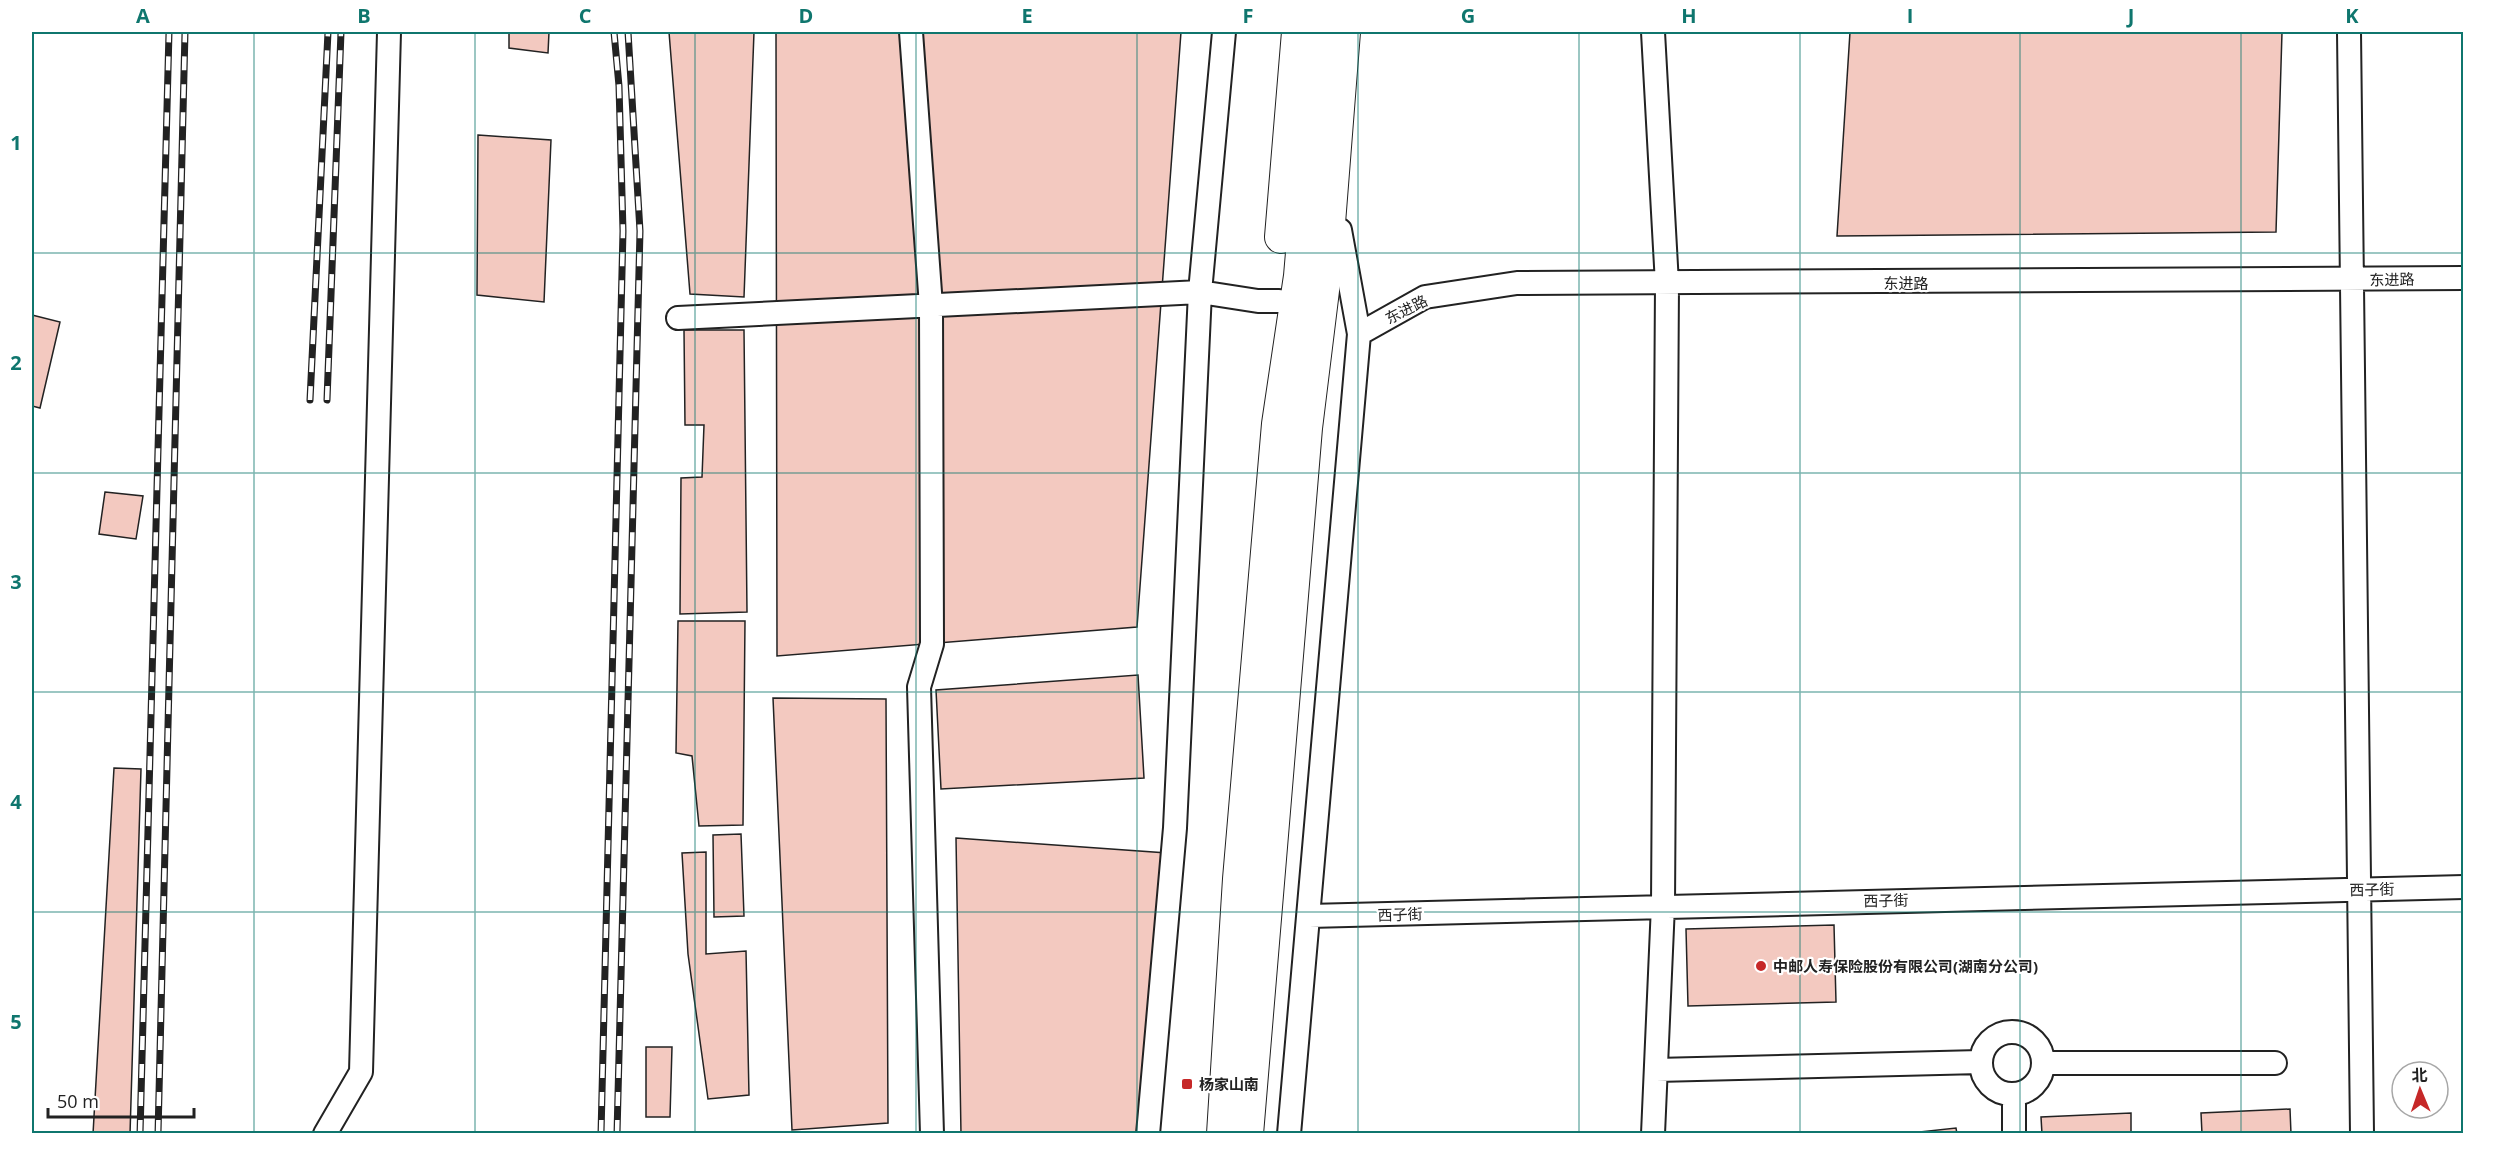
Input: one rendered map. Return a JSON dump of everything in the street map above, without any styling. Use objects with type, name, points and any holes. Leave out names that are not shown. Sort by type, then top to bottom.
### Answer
[{"type":"highway","points":[[1247,1134],[1292,426],[1279,301],[1278,269],[1298,32]]},
{"type":"highway","points":[[1312,275],[1321,32]]},
{"type":"highway","points":[[1223,1134],[1239,879],[1292,426],[1344,32]]},
{"type":"highway","points":[[1292,426],[1340,230],[1358,32]]},
{"type":"street","points":[[326,1134],[361,1072],[389,32]]},
{"type":"street","points":[[911,32],[931,306],[932,644],[918,687],[932,1134]]},
{"type":"street","points":[[1148,1134],[1175,828],[1200,292],[1224,32]]},
{"type":"street","points":[[1653,32],[1667,284],[1663,905],[1653,1134]]},
{"type":"street","points":[[2349,32],[2362,1134]]},
{"type":"street","points":[[1289,1134],[1359,334],[1340,230]]},
{"type":"street","name":"东进路","points":[[1359,334],[1425,297],[1517,283],[2463,278]]},
{"type":"street","points":[[678,318],[1200,292],[1258,301],[1279,301]]},
{"type":"street","name":"西子街","points":[[1309,916],[1663,905],[2463,887]]},
{"type":"street","points":[[2012,1031],[2031,1037],[2038,1045],[2043,1063],[2038,1081],[2031,1088],[2014,1094],[1994,1089],[1986,1082],[1980,1062],[1982,1053],[1993,1037],[2012,1031]]},
{"type":"street","points":[[1656,1070],[1980,1062]]},
{"type":"street","points":[[2043,1063],[2275,1063]]},
{"type":"street","points":[[2014,1094],[2014,1134]]},
{"type":"building","points":[[509,32],[549,32],[548,53],[509,48]]},
{"type":"building","points":[[669,32],[754,32],[744,297],[690,294]]},
{"type":"building","points":[[776,32],[1181,32],[1137,627],[777,656]]},
{"type":"building","points":[[1850,32],[2282,32],[2276,232],[1837,236]]},
{"type":"building","points":[[478,135],[551,140],[544,302],[477,295]]},
{"type":"building","points":[[32,315],[60,322],[40,408],[32,406]]},
{"type":"building","points":[[684,330],[744,330],[747,612],[680,614],[681,478],[702,477],[704,425],[685,425]]},
{"type":"building","points":[[105,492],[143,496],[136,539],[99,534]]},
{"type":"building","points":[[678,621],[745,621],[743,825],[699,826],[692,756],[676,753]]},
{"type":"building","points":[[1138,675],[1144,778],[941,789],[936,690]]},
{"type":"building","points":[[773,698],[886,699],[888,1123],[792,1130]]},
{"type":"building","points":[[114,768],[141,769],[130,1134],[93,1134]]},
{"type":"building","points":[[741,834],[744,916],[714,917],[713,835]]},
{"type":"building","points":[[956,838],[1167,853],[1138,1134],[961,1134]]},
{"type":"building","points":[[706,852],[706,954],[746,951],[749,1095],[708,1099],[688,954],[682,853]]},
{"type":"building","name":"中邮人寿保险股份有限公司(湖南分公司)","points":[[1834,925],[1836,1002],[1688,1006],[1686,929]]},
{"type":"building","points":[[646,1047],[672,1047],[670,1117],[646,1117]]},
{"type":"building","points":[[2290,1109],[2291,1134],[2202,1134],[2201,1113]]},
{"type":"building","points":[[2131,1113],[2131,1134],[2042,1134],[2041,1117]]},
{"type":"building","points":[[1956,1128],[1957,1134],[1901,1134]]},
{"type":"railway","points":[[140,1134],[169,32]]},
{"type":"railway","points":[[158,1134],[185,32]]},
{"type":"railway","points":[[310,400],[328,32]]},
{"type":"railway","points":[[327,400],[341,32]]},
{"type":"railway","points":[[601,1134],[623,231],[619,86],[614,32]]},
{"type":"railway","points":[[617,1134],[640,231],[628,32]]},
{"type":"place","name":"中邮人寿保险股份有限公司(湖南分公司)","points":[[1761,966]]},
{"type":"place","name":"杨家山南","points":[[1187,1084]]}]
